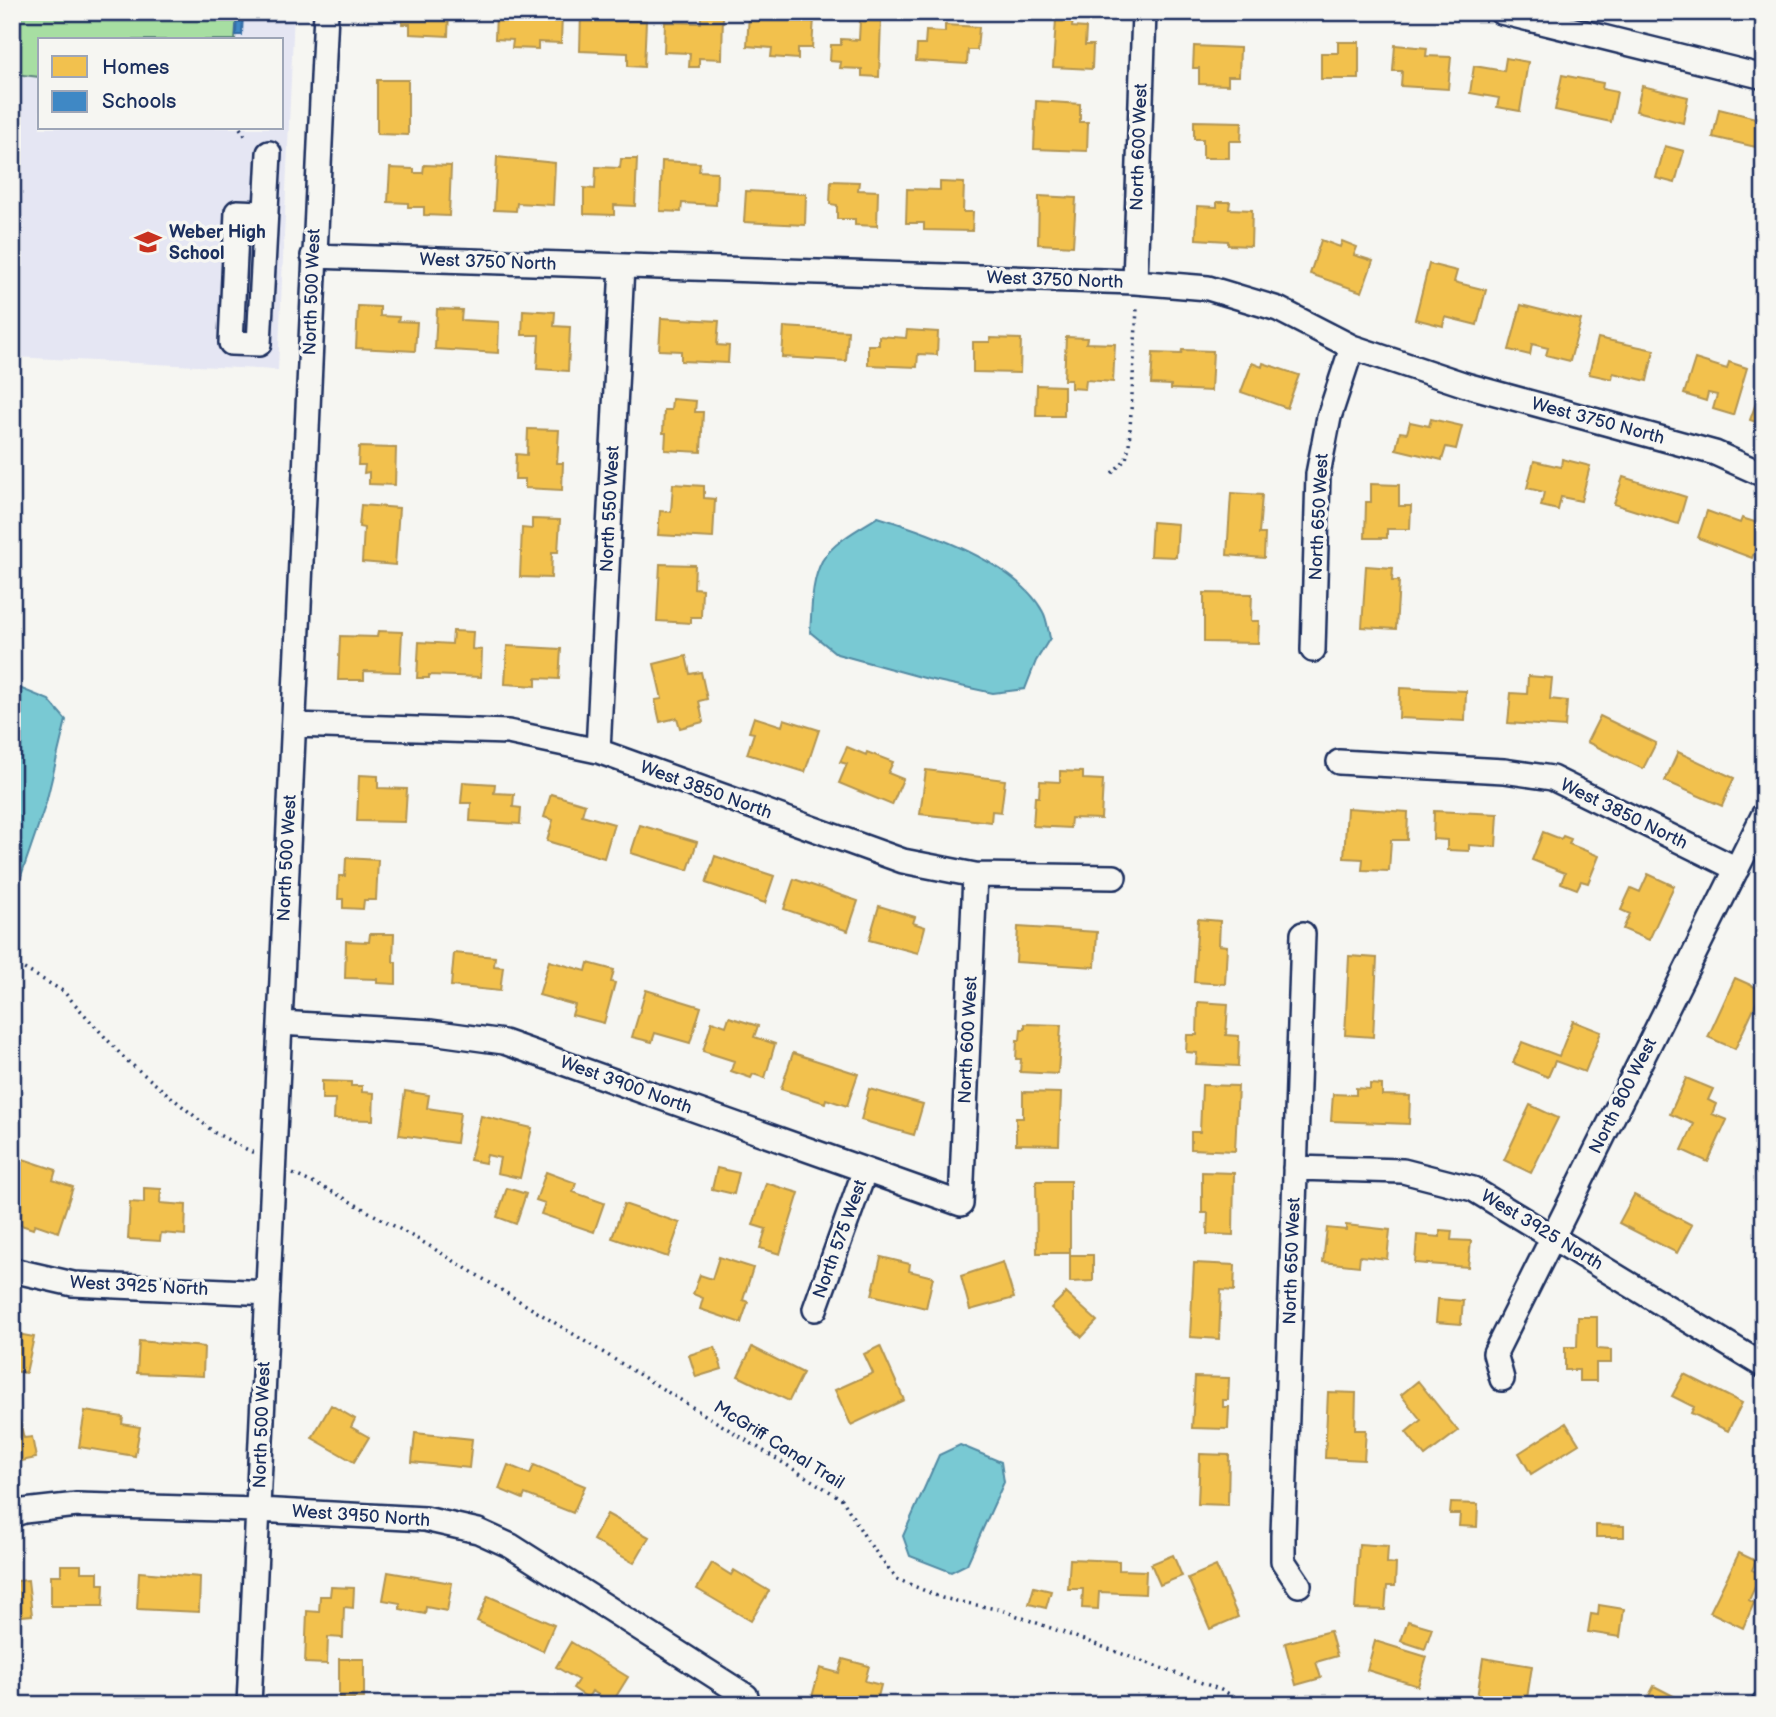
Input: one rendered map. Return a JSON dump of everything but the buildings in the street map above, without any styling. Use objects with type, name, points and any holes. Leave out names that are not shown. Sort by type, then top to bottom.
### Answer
[{"type":"street","name":"North 500 West","points":[[250,1705],[326,12]]},
{"type":"street","name":"North 600 West","points":[[1135,282],[1144,12]]},
{"type":"street","points":[[1501,12],[1764,77]]},
{"type":"street","points":[[266,214],[237,212],[231,343],[259,344],[266,214],[269,153]]},
{"type":"street","name":"West 3750 North","points":[[313,256],[1135,282],[1208,288],[1278,309],[1352,347],[1466,385],[1715,453],[1764,475]]},
{"type":"street","name":"North 550 West","points":[[598,751],[622,267]]},
{"type":"street","name":"North 650 West","points":[[1313,650],[1318,474],[1329,417],[1352,347]]},
{"type":"street","name":"West 3850 North","points":[[294,725],[509,732],[598,751],[903,861],[975,875],[1114,877]]},
{"type":"street","name":"West 3850 North","points":[[1339,762],[1504,771],[1552,778],[1737,869]]},
{"type":"street","name":"North 800 West","points":[[1502,1379],[1495,1353],[1764,814]]},
{"type":"street","name":"North 600 West","points":[[961,1204],[975,875]]},
{"type":"street","name":"North 650 West","points":[[1298,1585],[1283,1560],[1303,934]]},
{"type":"street","name":"West 3900 North","points":[[280,1023],[431,1031],[504,1042],[961,1204]]},
{"type":"street","name":"West 3925 North","points":[[1296,1168],[1403,1171],[1473,1189],[1764,1366]]},
{"type":"street","name":"North 575 West","points":[[815,1308],[865,1170]]},
{"type":"street","name":"West 3925 North","points":[[12,1270],[73,1284],[268,1293]]},
{"type":"street","name":"West 3950 North","points":[[12,1515],[24,1511],[77,1505],[258,1510],[425,1519],[478,1531],[511,1546],[744,1700]]},
{"type":"path","points":[[241,130],[246,137]]},
{"type":"path","points":[[1112,473],[1126,459],[1129,446],[1137,308]]},
{"type":"path","points":[[12,962],[63,991],[125,1059],[215,1133],[249,1150]]},
{"type":"path","name":"McGriff Canal Trail","points":[[292,1174],[335,1193],[428,1245],[842,1499],[868,1542],[897,1579],[942,1598],[1001,1610],[1219,1689],[1252,1705]]},
{"type":"shaded area","name":"Weber High School","points":[[12,12],[294,12],[278,370],[12,357]]},
{"type":"green space","points":[[12,12],[237,12],[235,38],[38,38],[38,77],[15,74],[12,87]]},
{"type":"water","points":[[878,517],[921,531],[970,552],[1014,579],[1031,595],[1044,615],[1050,638],[1036,661],[1025,689],[993,693],[928,679],[837,654],[810,632],[814,587],[822,561],[839,542]]},
{"type":"water","points":[[12,685],[49,700],[66,720],[46,803],[21,876],[12,879]]},
{"type":"water","points":[[960,1445],[1001,1462],[1004,1482],[967,1564],[951,1572],[910,1556],[903,1536],[939,1455]]},
{"type":"place","name":"Weber High School","points":[[148,242]]}]
